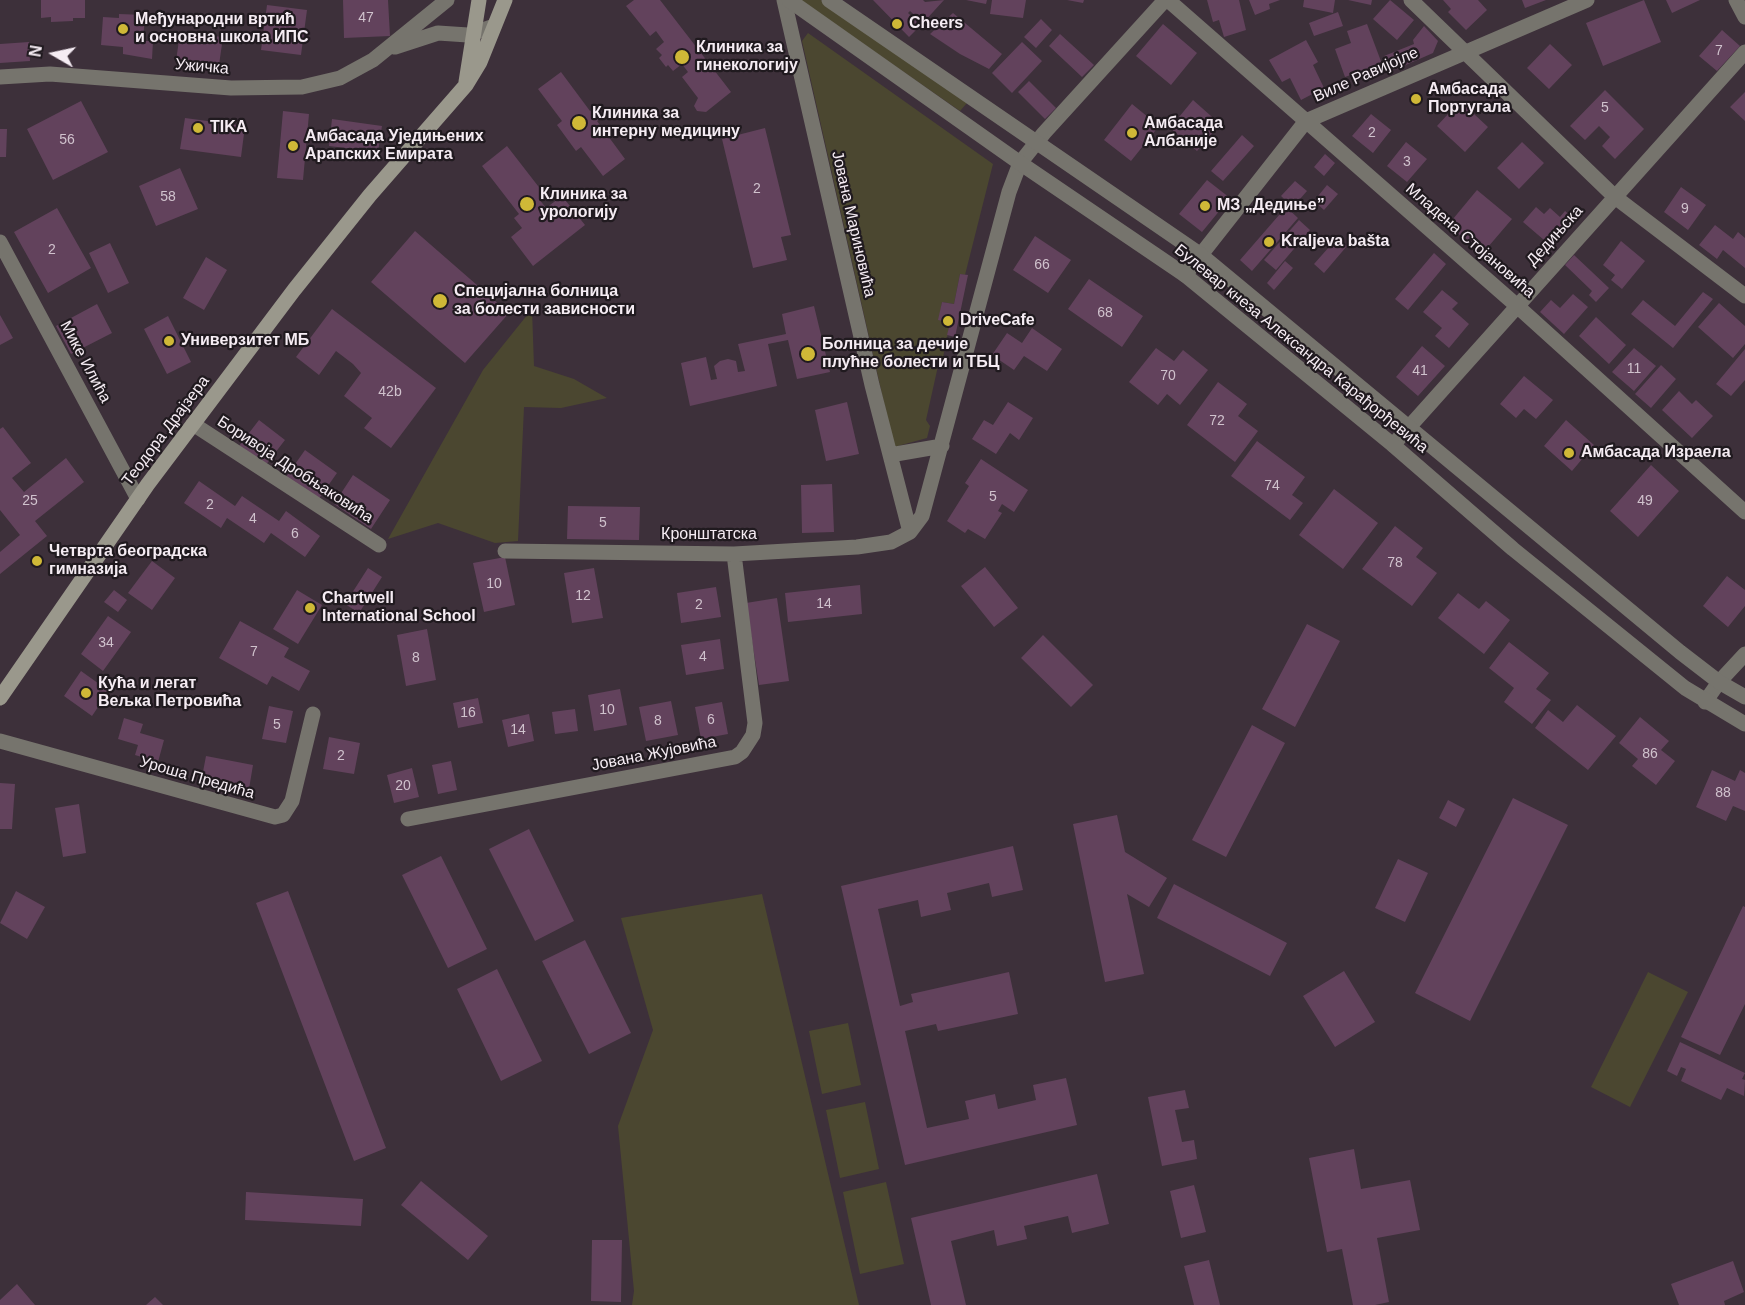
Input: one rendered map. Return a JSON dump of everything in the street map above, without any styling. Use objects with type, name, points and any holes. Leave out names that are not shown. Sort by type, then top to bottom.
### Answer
[{"type":"main road","points":[[466,85],[479,0]]},
{"type":"main road","name":"Теодора Драјзера","points":[[0,698],[193,424],[370,195],[466,85],[480,62],[505,0]]},
{"type":"street","name":"Ужичка","points":[[0,77],[50,74],[231,88],[286,88],[340,78],[392,48],[447,0]]},
{"type":"street","name":"Јована Мариновића","points":[[784,0],[910,532]]},
{"type":"street","name":"Булевар кнеза Александра Карађорђевића","points":[[789,0],[1020,163],[1185,275],[1393,445],[1513,549],[1705,702],[1745,724]]},
{"type":"street","name":"Булевар кнеза Александра Карађорђевића","points":[[829,0],[1201,255],[1410,427],[1545,542],[1719,682],[1745,697]]},
{"type":"street","points":[[910,532],[922,516],[1009,192],[1020,163],[1035,143],[1167,0]]},
{"type":"street","name":"Младена Стојановића","points":[[1167,0],[1516,305],[1745,512]]},
{"type":"street","points":[[1411,0],[1615,197],[1745,296]]},
{"type":"street","name":"Виле Равијојле","points":[[1185,275],[1306,122],[1587,0]]},
{"type":"street","points":[[1736,0],[1745,17]]},
{"type":"street","name":"Ужичка","points":[[392,48],[438,33],[472,35],[494,26]]},
{"type":"street","name":"Дедињска","points":[[1393,445],[1745,52]]},
{"type":"street","name":"Мике Илића","points":[[0,242],[6,268],[138,499]]},
{"type":"street","name":"Боривоја Дробњаковића","points":[[193,424],[379,545]]},
{"type":"street","points":[[890,455],[942,446]]},
{"type":"street","name":"Кронштатска","points":[[505,551],[734,555],[857,547],[891,542],[910,532]]},
{"type":"street","name":"Јована Жујовића","points":[[408,819],[735,757],[742,752],[753,735],[755,723],[734,555]]},
{"type":"street","points":[[1705,702],[1719,682],[1745,654]]},
{"type":"street","name":"Уроша Предића","points":[[0,741],[275,817],[283,815],[292,801],[313,714]]},
{"type":"shaded area","points":[[800,0],[821,0],[967,103],[960,111]]},
{"type":"shaded area","points":[[808,33],[993,164],[965,275],[960,274],[954,304],[942,302],[939,320],[950,323],[941,367],[938,366],[926,420],[930,426],[927,438],[894,447],[802,41]]},
{"type":"shaded area","points":[[532,309],[534,366],[574,379],[607,398],[561,408],[524,407],[518,541],[495,543],[438,523],[388,539],[483,370]]},
{"type":"shaded area","points":[[762,894],[859,1305],[632,1305],[634,1291],[618,1126],[653,1030],[621,918]]},
{"type":"shaded area","points":[[1648,972],[1688,992],[1630,1107],[1591,1087]]},
{"type":"shaded area","points":[[848,1023],[861,1085],[822,1094],[809,1031]]},
{"type":"shaded area","points":[[865,1102],[879,1169],[840,1178],[826,1110]]},
{"type":"shaded area","points":[[886,1182],[904,1264],[860,1274],[843,1192]]},
{"type":"building","points":[[41,0],[85,0],[85,18],[51,22],[51,17],[41,18]]},
{"type":"building","points":[[343,0],[388,0],[390,36],[344,38]]},
{"type":"building","name":"Клиника за гинекологију","points":[[634,0],[660,0],[731,92],[706,112],[697,111],[694,106],[698,98],[682,77],[688,72],[682,64],[673,71],[668,65],[666,67],[659,58],[662,55],[656,49],[664,42],[656,31],[650,36],[626,6]]},
{"type":"building","points":[[873,0],[923,0],[925,2],[944,0],[923,23],[910,11],[908,13],[921,25],[909,37]]},
{"type":"building","points":[[966,0],[987,0],[986,4]]},
{"type":"building","points":[[992,0],[1026,0],[1023,18],[990,14]]},
{"type":"building","points":[[1067,0],[1084,0],[1083,3]]},
{"type":"building","points":[[1207,0],[1239,0],[1246,30],[1224,37],[1219,20],[1213,22]]},
{"type":"building","points":[[1249,0],[1280,0],[1269,4],[1270,9],[1255,15]]},
{"type":"building","points":[[1304,0],[1335,0],[1333,13],[1303,7]]},
{"type":"building","points":[[1348,0],[1372,0],[1371,5]]},
{"type":"building","points":[[1390,0],[1414,20],[1397,40],[1373,19]]},
{"type":"building","points":[[1443,0],[1478,0],[1487,10],[1466,30],[1448,12],[1451,9]]},
{"type":"building","points":[[1522,0],[1546,0],[1525,8]]},
{"type":"building","points":[[1644,0],[1661,42],[1603,66],[1586,23]]},
{"type":"building","points":[[1666,0],[1700,0],[1672,13]]},
{"type":"building","points":[[267,5],[307,10],[301,55],[261,50]]},
{"type":"building","points":[[1338,12],[1343,26],[1314,36],[1309,23]]},
{"type":"building","points":[[953,13],[1002,54],[989,69],[960,54],[930,34]]},
{"type":"building","name":"Међународни вртић и основна школа ИПС","points":[[119,14],[145,15],[143,41],[153,41],[152,59],[123,54],[123,47],[101,45],[103,17],[119,18]]},
{"type":"building","points":[[1041,19],[1052,30],[1036,48],[1024,37]]},
{"type":"building","points":[[1163,24],[1197,53],[1171,85],[1136,56]]},
{"type":"building","points":[[1367,24],[1382,64],[1345,77],[1335,49],[1351,43],[1347,31]]},
{"type":"building","points":[[1424,26],[1438,41],[1433,53],[1390,72],[1384,56],[1414,44],[1413,40]]},
{"type":"building","points":[[1722,30],[1740,46],[1717,71],[1699,56]]},
{"type":"building","points":[[180,33],[223,37],[219,65],[176,61]]},
{"type":"building","points":[[1060,34],[1094,65],[1082,77],[1049,46]]},
{"type":"building","points":[[1306,40],[1318,62],[1313,65],[1324,88],[1301,100],[1290,78],[1282,82],[1269,60]]},
{"type":"building","points":[[29,42],[30,61],[0,63],[0,44]]},
{"type":"building","points":[[1022,42],[1042,61],[1012,93],[992,73]]},
{"type":"building","points":[[1550,44],[1572,65],[1549,89],[1527,68]]},
{"type":"building","name":"Клиника за интерну медицину","points":[[561,72],[590,111],[593,109],[600,119],[597,121],[625,159],[603,176],[581,147],[576,151],[557,125],[562,121],[538,89]]},
{"type":"building","points":[[1029,81],[1056,108],[1045,119],[1018,92]]},
{"type":"building","points":[[1605,90],[1644,129],[1615,159],[1602,146],[1610,137],[1599,126],[1585,140],[1570,126]]},
{"type":"building","points":[[1745,92],[1745,121],[1730,107]]},
{"type":"building","points":[[1193,100],[1220,124],[1197,151],[1170,128]]},
{"type":"building","points":[[81,101],[108,152],[53,180],[27,129]]},
{"type":"building","points":[[1460,101],[1488,127],[1465,152],[1437,126]]},
{"type":"building","name":"Амбасада Албаније","points":[[1132,104],[1159,126],[1131,161],[1104,140]]},
{"type":"building","name":"Амбасада Уједињених Арапских Емирата","points":[[283,111],[309,114],[303,180],[277,178]]},
{"type":"building","points":[[1371,114],[1391,130],[1373,153],[1352,136]]},
{"type":"building","points":[[185,118],[245,126],[241,157],[180,149]]},
{"type":"building","points":[[332,119],[382,126],[378,152],[329,146]]},
{"type":"building","points":[[765,128],[791,235],[781,237],[787,260],[753,268],[722,139]]},
{"type":"building","points":[[0,129],[7,129],[6,157],[0,157]]},
{"type":"building","points":[[1242,135],[1254,146],[1223,181],[1211,171]]},
{"type":"building","points":[[1406,142],[1427,159],[1407,182],[1387,166]]},
{"type":"building","points":[[1522,142],[1544,163],[1519,189],[1497,168]]},
{"type":"building","name":"Клиника за урологију","points":[[507,146],[545,195],[539,199],[546,208],[562,196],[585,225],[533,266],[511,237],[522,228],[514,218],[519,214],[482,166]]},
{"type":"building","points":[[1325,154],[1335,163],[1324,176],[1314,167]]},
{"type":"building","points":[[180,168],[198,209],[156,226],[139,186]]},
{"type":"building","name":"МЗ „Дедиње”","points":[[1207,180],[1230,198],[1202,232],[1179,214]]},
{"type":"building","points":[[1295,181],[1307,191],[1293,207],[1281,196]]},
{"type":"building","points":[[1327,185],[1338,194],[1324,210],[1314,201]]},
{"type":"building","points":[[1681,187],[1706,205],[1688,230],[1664,212]]},
{"type":"building","points":[[1477,190],[1512,219],[1482,254],[1448,225]]},
{"type":"building","points":[[1286,207],[1298,218],[1252,271],[1240,260]]},
{"type":"building","points":[[1536,207],[1544,214],[1550,208],[1560,217],[1565,211],[1574,219],[1551,246],[1523,222]]},
{"type":"building","points":[[57,208],[91,268],[48,293],[14,232]]},
{"type":"building","points":[[1299,220],[1310,230],[1276,270],[1264,260]]},
{"type":"building","points":[[1715,225],[1733,239],[1738,232],[1745,238],[1745,268],[1723,250],[1717,259],[1699,245]]},
{"type":"building","points":[[415,231],[509,313],[465,363],[371,282]]},
{"type":"building","points":[[1035,236],[1071,260],[1048,293],[1013,270]]},
{"type":"building","points":[[1337,238],[1347,246],[1324,273],[1314,264]]},
{"type":"building","points":[[1621,241],[1645,261],[1622,289],[1611,280],[1615,275],[1603,265]]},
{"type":"building","points":[[110,243],[129,283],[108,293],[89,253]]},
{"type":"building","points":[[1434,253],[1446,264],[1408,310],[1395,299]]},
{"type":"building","points":[[1574,255],[1609,288],[1596,302],[1589,295],[1592,291],[1565,265]]},
{"type":"building","points":[[206,257],[227,270],[204,310],[183,298]]},
{"type":"building","points":[[1285,261],[1293,268],[1274,290],[1267,283]]},
{"type":"building","points":[[960,274],[968,275],[955,337],[947,335],[950,323],[938,320],[942,302],[954,304]]},
{"type":"building","points":[[1089,279],[1143,316],[1122,347],[1068,309]]},
{"type":"building","points":[[1442,290],[1458,303],[1452,309],[1469,324],[1449,348],[1435,336],[1442,328],[1423,312]]},
{"type":"building","points":[[1703,292],[1713,299],[1673,348],[1631,314],[1643,300],[1675,326]]},
{"type":"building","points":[[1573,294],[1588,307],[1564,334],[1540,312],[1551,300],[1560,308]]},
{"type":"building","points":[[1719,303],[1745,326],[1745,344],[1733,358],[1698,327]]},
{"type":"building","points":[[97,304],[112,333],[71,354],[56,326]]},
{"type":"building","name":"Болница за дечије плућне болести и ТБЦ","points":[[814,306],[830,372],[797,379],[788,340],[768,344],[777,386],[690,406],[681,363],[706,357],[711,380],[717,379],[714,366],[720,361],[728,359],[736,361],[738,372],[745,371],[738,344],[786,334],[782,314]]},
{"type":"building","points":[[332,309],[436,388],[391,448],[364,428],[372,418],[344,396],[361,373],[353,364],[336,351],[319,375],[296,357]]},
{"type":"building","points":[[0,315],[13,338],[0,345]]},
{"type":"building","points":[[168,316],[191,362],[167,374],[144,329]]},
{"type":"building","points":[[1596,317],[1626,345],[1609,364],[1579,336]]},
{"type":"building","points":[[1032,328],[1062,349],[1047,371],[1024,356],[1014,370],[992,355],[1007,333],[1022,343]]},
{"type":"building","points":[[1422,346],[1445,366],[1418,396],[1396,377]]},
{"type":"building","points":[[1156,348],[1174,361],[1183,350],[1208,370],[1180,405],[1167,394],[1158,405],[1129,382]]},
{"type":"building","points":[[1634,348],[1656,366],[1634,391],[1612,372]]},
{"type":"building","points":[[1745,349],[1745,380],[1731,396],[1716,384]]},
{"type":"building","points":[[1661,365],[1676,379],[1651,408],[1635,394]]},
{"type":"building","points":[[1524,376],[1553,400],[1536,419],[1524,409],[1516,418],[1500,404]]},
{"type":"building","points":[[1218,382],[1247,404],[1238,416],[1258,431],[1235,462],[1187,425]]},
{"type":"building","points":[[1679,391],[1692,404],[1696,400],[1713,416],[1692,438],[1662,410]]},
{"type":"building","points":[[847,402],[859,454],[826,461],[815,410]]},
{"type":"building","points":[[1008,402],[1033,418],[1019,440],[1010,433],[996,454],[972,439],[984,420],[993,425]]},
{"type":"building","points":[[259,420],[285,440],[265,466],[239,446]]},
{"type":"building","points":[[1566,420],[1594,445],[1572,471],[1544,446]]},
{"type":"building","points":[[3,427],[31,463],[12,478],[24,492],[66,458],[84,482],[35,521],[47,536],[0,574],[0,552],[20,535],[0,510],[0,429]]},
{"type":"building","points":[[1257,441],[1305,477],[1292,495],[1303,503],[1290,520],[1231,476]]},
{"type":"building","points":[[305,450],[337,473],[318,500],[286,477]]},
{"type":"building","points":[[981,459],[1028,490],[1014,512],[1002,504],[998,511],[1002,513],[985,539],[968,529],[965,533],[947,521],[969,486],[965,483]]},
{"type":"building","points":[[1651,465],[1679,491],[1638,537],[1610,511]]},
{"type":"building","points":[[353,475],[390,500],[371,529],[334,504]]},
{"type":"building","points":[[199,481],[235,506],[242,496],[279,521],[286,511],[320,536],[305,557],[271,533],[264,543],[227,518],[221,528],[184,503]]},
{"type":"building","points":[[832,484],[834,532],[802,533],[801,485]]},
{"type":"building","points":[[1334,489],[1378,523],[1343,569],[1299,535]]},
{"type":"building","points":[[568,506],[640,507],[639,540],[567,539]]},
{"type":"building","points":[[1395,526],[1423,548],[1416,557],[1437,573],[1412,606],[1362,569]]},
{"type":"building","points":[[505,557],[515,605],[484,612],[473,563]]},
{"type":"building","points":[[152,561],[175,578],[152,610],[128,593]]},
{"type":"building","points":[[985,567],[1018,608],[994,627],[961,586]]},
{"type":"building","points":[[368,568],[382,577],[359,613],[345,604]]},
{"type":"building","points":[[594,568],[603,618],[572,623],[564,573]]},
{"type":"building","points":[[1727,576],[1745,590],[1745,606],[1728,627],[1703,606]]},
{"type":"building","points":[[860,585],[862,614],[788,622],[785,593]]},
{"type":"building","points":[[716,587],[721,617],[681,623],[677,593]]},
{"type":"building","points":[[114,590],[127,600],[118,612],[104,602]]},
{"type":"building","points":[[297,590],[322,605],[298,644],[273,629]]},
{"type":"building","points":[[1458,593],[1479,609],[1486,601],[1510,620],[1484,654],[1438,618]]},
{"type":"building","points":[[777,598],[789,681],[759,685],[746,603]]},
{"type":"building","points":[[108,616],[131,632],[103,671],[81,654]]},
{"type":"building","points":[[240,621],[289,648],[284,657],[310,671],[299,691],[272,676],[267,685],[219,658]]},
{"type":"building","points":[[1307,624],[1340,641],[1295,727],[1262,709]]},
{"type":"building","points":[[427,629],[436,680],[406,686],[397,635]]},
{"type":"building","points":[[1043,635],[1093,685],[1071,707],[1021,658]]},
{"type":"building","points":[[720,639],[724,669],[686,675],[681,645]]},
{"type":"building","points":[[1509,642],[1549,673],[1536,689],[1551,700],[1532,724],[1504,702],[1514,688],[1489,668]]},
{"type":"building","name":"Кућа и легат Вељка Петровића","points":[[81,671],[109,691],[92,716],[64,696]]},
{"type":"building","points":[[620,689],[627,725],[594,731],[588,695]]},
{"type":"building","points":[[478,698],[483,723],[458,728],[453,703]]},
{"type":"building","points":[[671,701],[678,735],[646,741],[639,707]]},
{"type":"building","points":[[722,702],[728,734],[701,739],[695,707]]},
{"type":"building","points":[[1577,705],[1616,736],[1588,770],[1535,728],[1548,710],[1563,722]]},
{"type":"building","points":[[269,706],[293,711],[286,743],[262,739]]},
{"type":"building","points":[[575,709],[578,731],[555,734],[552,712]]},
{"type":"building","points":[[529,714],[534,741],[508,747],[502,720]]},
{"type":"building","points":[[1640,717],[1669,741],[1661,750],[1675,761],[1656,785],[1632,766],[1638,759],[1619,743]]},
{"type":"building","points":[[124,718],[143,724],[140,733],[164,740],[158,762],[135,755],[138,745],[118,739]]},
{"type":"building","points":[[1252,725],[1285,743],[1226,857],[1192,840]]},
{"type":"building","points":[[329,737],[360,743],[354,774],[323,769]]},
{"type":"building","points":[[206,756],[253,765],[248,795],[226,791],[228,781],[202,777]]},
{"type":"building","points":[[451,761],[457,790],[438,794],[432,765]]},
{"type":"building","points":[[412,768],[419,797],[394,803],[387,775]]},
{"type":"building","points":[[1712,770],[1735,781],[1740,770],[1745,773],[1745,811],[1733,806],[1726,821],[1696,807]]},
{"type":"building","points":[[0,783],[15,784],[12,829],[0,829]]},
{"type":"building","points":[[1513,798],[1568,825],[1470,1021],[1415,993]]},
{"type":"building","points":[[1448,800],[1465,809],[1456,827],[1439,818]]},
{"type":"building","points":[[79,804],[86,853],[63,857],[55,808]]},
{"type":"building","points":[[1117,815],[1125,852],[1167,878],[1149,907],[1127,894],[1144,974],[1105,982],[1073,824]]},
{"type":"building","points":[[529,829],[574,921],[535,941],[489,849]]},
{"type":"building","points":[[1013,846],[1023,890],[992,897],[989,883],[947,893],[951,910],[921,917],[918,900],[878,909],[900,1006],[913,1002],[911,994],[1009,972],[1018,1014],[938,1031],[936,1024],[905,1031],[927,1128],[969,1119],[965,1101],[995,1094],[998,1109],[1036,1100],[1033,1085],[1066,1078],[1077,1125],[905,1165],[841,886]]},
{"type":"building","points":[[441,856],[487,949],[448,968],[402,875]]},
{"type":"building","points":[[1398,859],[1428,873],[1405,922],[1375,908]]},
{"type":"building","points":[[1174,884],[1287,943],[1270,976],[1157,918]]},
{"type":"building","points":[[16,891],[45,907],[27,939],[0,923]]},
{"type":"building","points":[[288,891],[386,1148],[354,1161],[256,903]]},
{"type":"building","points":[[1743,906],[1745,907],[1745,1004],[1720,1055],[1681,1037]]},
{"type":"building","points":[[585,940],[631,1033],[589,1054],[542,961]]},
{"type":"building","points":[[497,969],[542,1061],[501,1081],[457,989]]},
{"type":"building","points":[[1344,971],[1375,1022],[1335,1047],[1303,996]]},
{"type":"building","points":[[1680,1042],[1745,1073],[1742,1079],[1745,1080],[1744,1096],[1727,1088],[1721,1100],[1681,1081],[1686,1069],[1681,1067],[1677,1076],[1667,1071]]},
{"type":"building","points":[[1185,1090],[1189,1108],[1175,1110],[1182,1142],[1194,1140],[1197,1159],[1162,1166],[1148,1097]]},
{"type":"building","points":[[1354,1149],[1361,1189],[1410,1180],[1420,1230],[1377,1238],[1389,1302],[1375,1305],[1353,1305],[1342,1249],[1327,1252],[1309,1158]]},
{"type":"building","points":[[1097,1174],[1109,1224],[1072,1233],[1068,1216],[1024,1226],[1027,1239],[997,1246],[994,1230],[951,1241],[966,1305],[931,1305],[911,1218]]},
{"type":"building","points":[[421,1181],[488,1236],[468,1260],[401,1205]]},
{"type":"building","points":[[1194,1185],[1206,1232],[1181,1238],[1170,1191]]},
{"type":"building","points":[[246,1192],[363,1199],[361,1226],[245,1220]]},
{"type":"building","points":[[592,1240],[622,1240],[621,1302],[591,1301]]},
{"type":"building","points":[[1209,1260],[1220,1305],[1194,1305],[1184,1266]]},
{"type":"building","points":[[1733,1261],[1744,1292],[1724,1301],[1725,1305],[1679,1305],[1671,1284]]},
{"type":"building","points":[[17,1284],[35,1305],[0,1305],[0,1300]]},
{"type":"building","points":[[155,1297],[163,1305],[146,1305]]},
{"type":"place","name":"Cheers","points":[[897,24]]},
{"type":"place","name":"Међународни вртић и основна школа ИПС","points":[[123,29]]},
{"type":"place","name":"Клиника за гинекологију","points":[[682,57]]},
{"type":"place","name":"Амбасада Португала","points":[[1416,99]]},
{"type":"place","name":"Клиника за интерну медицину","points":[[579,123]]},
{"type":"place","name":"TIKA","points":[[198,128]]},
{"type":"place","name":"Амбасада Албаније","points":[[1132,133]]},
{"type":"place","name":"Амбасада Уједињених Арапских Емирата","points":[[293,146]]},
{"type":"place","name":"Клиника за урологију","points":[[527,204]]},
{"type":"place","name":"МЗ „Дедиње”","points":[[1205,206]]},
{"type":"place","name":"Kraljeva bašta","points":[[1269,242]]},
{"type":"place","name":"Специјална болница за болести зависности","points":[[440,301]]},
{"type":"place","name":"DriveCafe","points":[[948,321]]},
{"type":"place","name":"Универзитет МБ","points":[[169,341]]},
{"type":"place","name":"Болница за дечије плућне болести и ТБЦ","points":[[808,354]]},
{"type":"place","name":"Амбасада Израела","points":[[1569,453]]},
{"type":"place","name":"Четврта београдска гимназија","points":[[37,561]]},
{"type":"place","name":"Chartwell International School","points":[[310,608]]},
{"type":"place","name":"Кућа и легат Вељка Петровића","points":[[86,693]]}]
